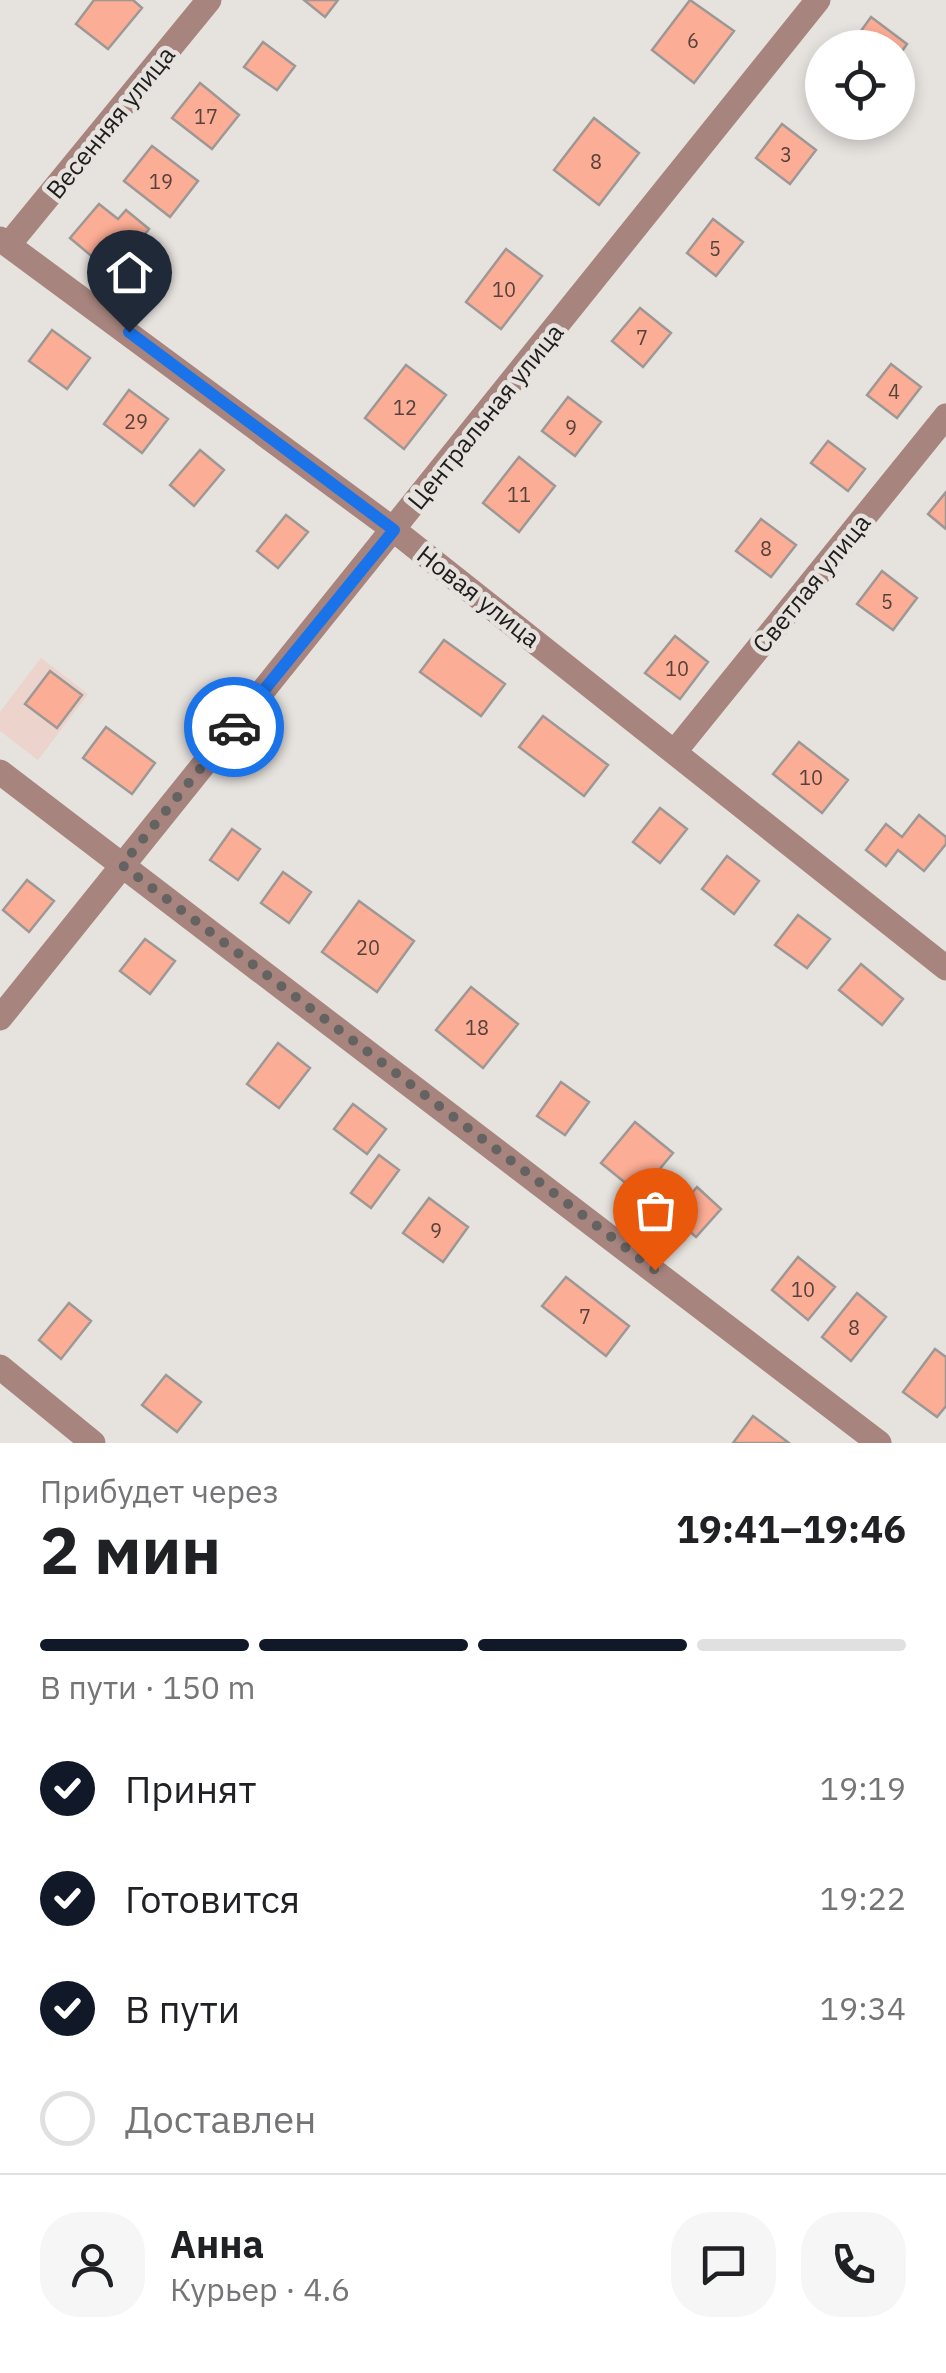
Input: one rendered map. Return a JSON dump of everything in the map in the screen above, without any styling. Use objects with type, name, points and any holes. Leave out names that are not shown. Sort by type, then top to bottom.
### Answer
[{"type":"street","name":"Весенняя улица","points":[[5,241],[209,0]]},
{"type":"street","name":"Центральная улица","points":[[0,1018],[818,0]]},
{"type":"street","name":"Новая улица","points":[[5,241],[394,530],[946,968]]},
{"type":"street","name":"Светлая улица","points":[[676,750],[946,416]]},
{"type":"street","points":[[0,772],[879,1443]]},
{"type":"street","points":[[0,1366],[92,1443]]},
{"type":"shaded area","points":[[41,658],[88,694],[38,760],[0,731],[0,712]]},
{"type":"building","points":[[94,0],[133,0],[142,8],[108,49],[76,24]]},
{"type":"building","points":[[304,0],[338,0],[325,17]]},
{"type":"building","points":[[690,0],[734,31],[694,83],[652,50]]},
{"type":"building","points":[[871,17],[888,30],[862,30]]},
{"type":"building","points":[[263,42],[295,66],[277,90],[244,67]]},
{"type":"building","points":[[200,83],[239,115],[212,149],[172,118]]},
{"type":"building","points":[[594,118],[639,153],[599,205],[554,170]]},
{"type":"building","points":[[782,124],[816,150],[790,184],[756,158]]},
{"type":"building","points":[[152,146],[198,181],[170,217],[124,181]]},
{"type":"building","points":[[99,204],[118,219],[126,210],[149,229],[113,274],[70,238]]},
{"type":"building","points":[[713,219],[743,242],[716,276],[687,253]]},
{"type":"building","points":[[506,249],[542,276],[501,329],[466,302]]},
{"type":"building","points":[[640,308],[671,333],[643,367],[612,341]]},
{"type":"building","points":[[52,330],[90,358],[67,389],[29,361]]},
{"type":"building","points":[[891,364],[921,387],[897,418],[867,395]]},
{"type":"building","points":[[406,365],[446,395],[404,449],[365,418]]},
{"type":"building","points":[[129,390],[168,419],[142,453],[104,424]]},
{"type":"building","points":[[568,397],[601,422],[575,456],[542,431]]},
{"type":"building","points":[[828,441],[865,469],[848,491],[811,463]]},
{"type":"building","points":[[200,450],[224,470],[194,506],[170,485]]},
{"type":"building","points":[[519,457],[555,486],[519,532],[483,503]]},
{"type":"building","points":[[946,492],[946,529],[928,514]]},
{"type":"building","points":[[286,515],[308,532],[278,568],[257,551]]},
{"type":"building","points":[[761,519],[796,545],[771,577],[736,551]]},
{"type":"building","points":[[882,571],[917,598],[893,630],[857,604]]},
{"type":"building","points":[[675,636],[708,662],[680,699],[645,673]]},
{"type":"building","points":[[444,640],[505,684],[481,716],[420,672]]},
{"type":"building","points":[[50,671],[82,695],[57,728],[25,704]]},
{"type":"building","points":[[543,716],[608,765],[584,796],[519,747]]},
{"type":"building","points":[[106,727],[155,763],[132,794],[83,758]]},
{"type":"building","points":[[799,742],[848,780],[822,813],[773,774]]},
{"type":"building","points":[[660,808],[687,829],[660,863],[633,842]]},
{"type":"building","points":[[919,815],[946,837],[946,844],[924,871],[898,850],[886,866],[866,850],[886,824],[902,837]]},
{"type":"building","points":[[232,829],[260,849],[238,880],[210,860]]},
{"type":"building","points":[[727,856],[759,881],[734,914],[702,889]]},
{"type":"building","points":[[283,872],[311,892],[289,923],[261,903]]},
{"type":"building","points":[[27,880],[54,901],[29,932],[3,910]]},
{"type":"building","points":[[359,901],[414,941],[377,992],[322,952]]},
{"type":"building","points":[[798,915],[830,939],[807,968],[775,945]]},
{"type":"building","points":[[145,939],[175,961],[150,994],[120,971]]},
{"type":"building","points":[[861,964],[903,999],[882,1025],[839,990]]},
{"type":"building","points":[[471,987],[518,1024],[483,1068],[436,1030]]},
{"type":"building","points":[[278,1043],[310,1068],[279,1108],[247,1084]]},
{"type":"building","points":[[561,1082],[589,1102],[565,1135],[537,1116]]},
{"type":"building","points":[[353,1104],[386,1129],[367,1154],[334,1129]]},
{"type":"building","points":[[635,1122],[673,1153],[639,1194],[601,1163]]},
{"type":"building","points":[[379,1155],[399,1170],[371,1208],[351,1193]]},
{"type":"building","points":[[697,1187],[721,1209],[696,1237],[672,1216]]},
{"type":"building","points":[[429,1198],[468,1227],[443,1262],[403,1233]]},
{"type":"building","points":[[798,1257],[835,1287],[808,1320],[772,1290]]},
{"type":"building","points":[[566,1277],[629,1326],[606,1356],[542,1306]]},
{"type":"building","points":[[857,1293],[886,1317],[851,1361],[822,1337]]},
{"type":"building","points":[[69,1303],[91,1321],[61,1359],[39,1340]]},
{"type":"building","points":[[935,1349],[946,1357],[946,1406],[937,1417],[903,1392]]},
{"type":"building","points":[[166,1375],[201,1402],[177,1432],[142,1405]]},
{"type":"building","points":[[753,1416],[789,1443],[733,1443]]},
{"type":"way so far","points":[[234,727],[122,865],[655,1270]]},
{"type":"route","points":[[129,332],[394,530],[234,727]]}]
